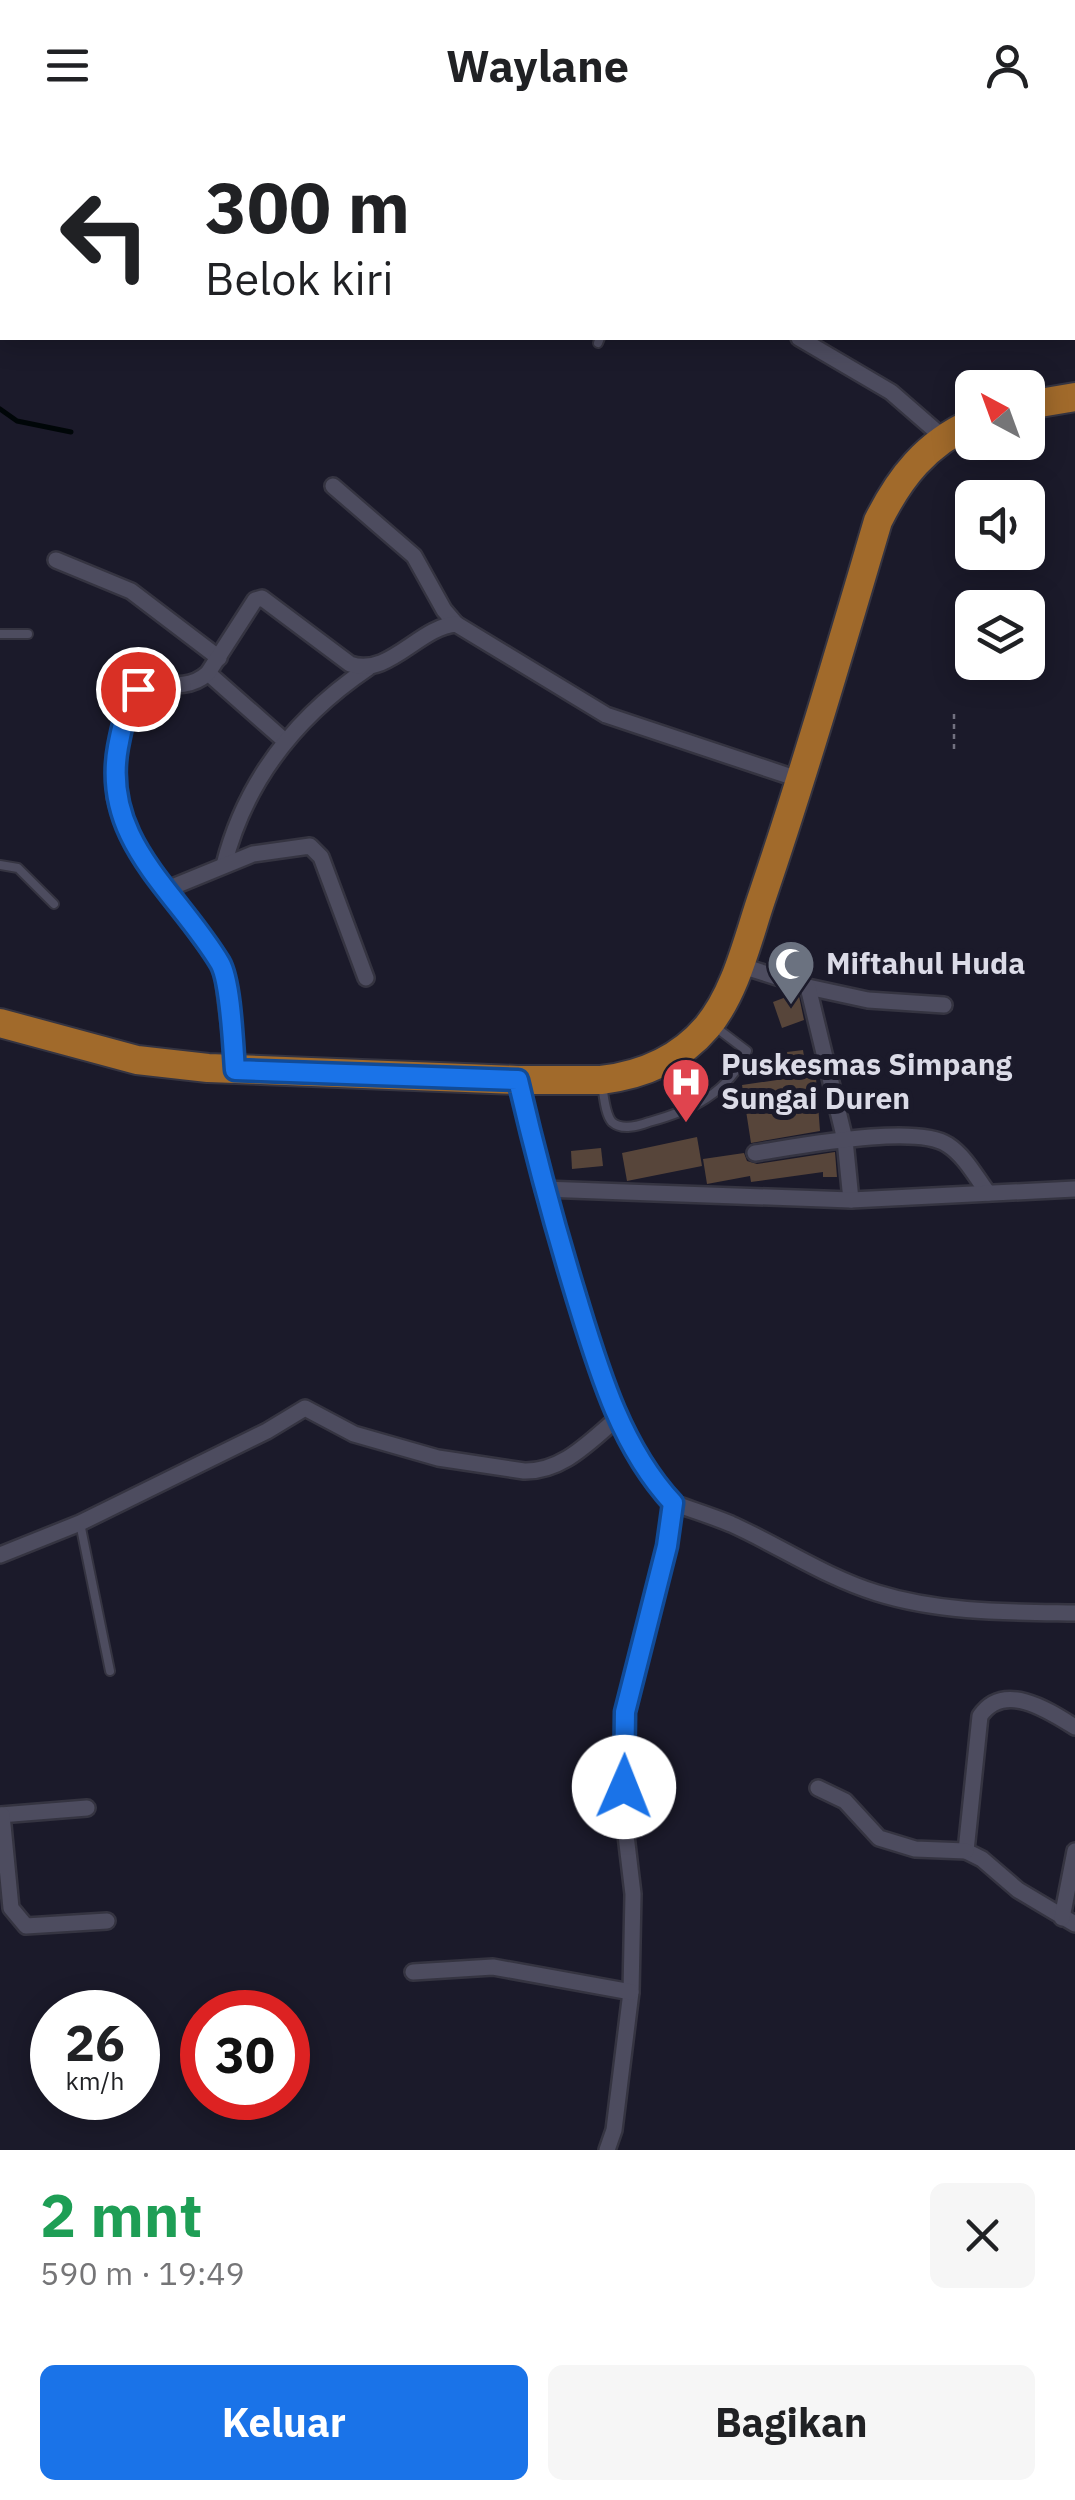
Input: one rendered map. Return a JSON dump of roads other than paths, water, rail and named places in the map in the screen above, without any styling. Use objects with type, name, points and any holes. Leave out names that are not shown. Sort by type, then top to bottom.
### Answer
[{"type":"highway","points":[[1045,402],[1075,397]]},
{"type":"highway","points":[[0,1024],[137,1060],[235,1070],[601,1080],[652,1070],[694,1042],[725,999],[802,780],[878,521],[896,486],[931,448],[955,433]]},
{"type":"street","points":[[802,340],[891,392],[945,439]]},
{"type":"street","points":[[333,486],[414,556],[456,624],[606,715],[802,780]]},
{"type":"street","points":[[56,560],[131,591],[219,658]]},
{"type":"street","points":[[235,1070],[222,967],[165,890],[122,821],[114,796],[115,764],[128,704],[148,681],[186,686],[197,682],[219,658],[246,611],[262,598],[350,664],[368,668]]},
{"type":"street","points":[[224,865],[232,834],[251,792],[285,741],[338,688],[444,625],[456,624]]},
{"type":"street","points":[[208,673],[285,741]]},
{"type":"street","points":[[165,890],[253,854],[310,846],[318,850],[366,978]]},
{"type":"street","points":[[738,965],[808,988],[868,1000],[944,1005]]},
{"type":"street","points":[[808,988],[845,1140],[851,1200]]},
{"type":"street","points":[[518,1080],[544,1189],[592,1349],[644,1468],[673,1503],[732,1524],[807,1564],[876,1593],[988,1612],[1075,1614]]},
{"type":"street","points":[[755,1152],[845,1140],[928,1136],[965,1161],[988,1193]]},
{"type":"street","points":[[544,1189],[851,1200],[1075,1189]]},
{"type":"street","points":[[0,1555],[80,1523],[267,1432],[305,1408],[354,1434],[438,1458],[524,1471],[562,1463],[619,1418]]},
{"type":"street","points":[[607,2150],[614,2130],[631,1992],[633,1894],[623,1810],[625,1712],[667,1546],[673,1503]]},
{"type":"street","points":[[966,1851],[980,1716],[988,1704],[998,1700],[1022,1701],[1045,1707],[1075,1727]]},
{"type":"street","points":[[818,1788],[844,1801],[879,1838],[915,1849],[966,1851],[1068,1921],[1075,1851]]},
{"type":"street","points":[[87,1808],[1,1815],[11,1908],[26,1926],[107,1921]]},
{"type":"street","points":[[413,1972],[493,1968],[631,1992]]},
{"type":"lane","points":[[0,634],[28,634]]},
{"type":"lane","points":[[0,865],[18,868],[54,904]]},
{"type":"lane","points":[[601,1080],[608,1118],[618,1126],[633,1127],[687,1112],[717,1091],[742,1063],[747,1051],[710,1024]]},
{"type":"lane","points":[[80,1523],[110,1671]]},
{"type":"waterway","points":[[0,409],[17,421],[71,432]]},
{"type":"place","name":"Miftahul Huda","points":[[791,1006]]},
{"type":"place","name":"Puskesmas Simpang Sungai Duren","points":[[686,1124]]}]
